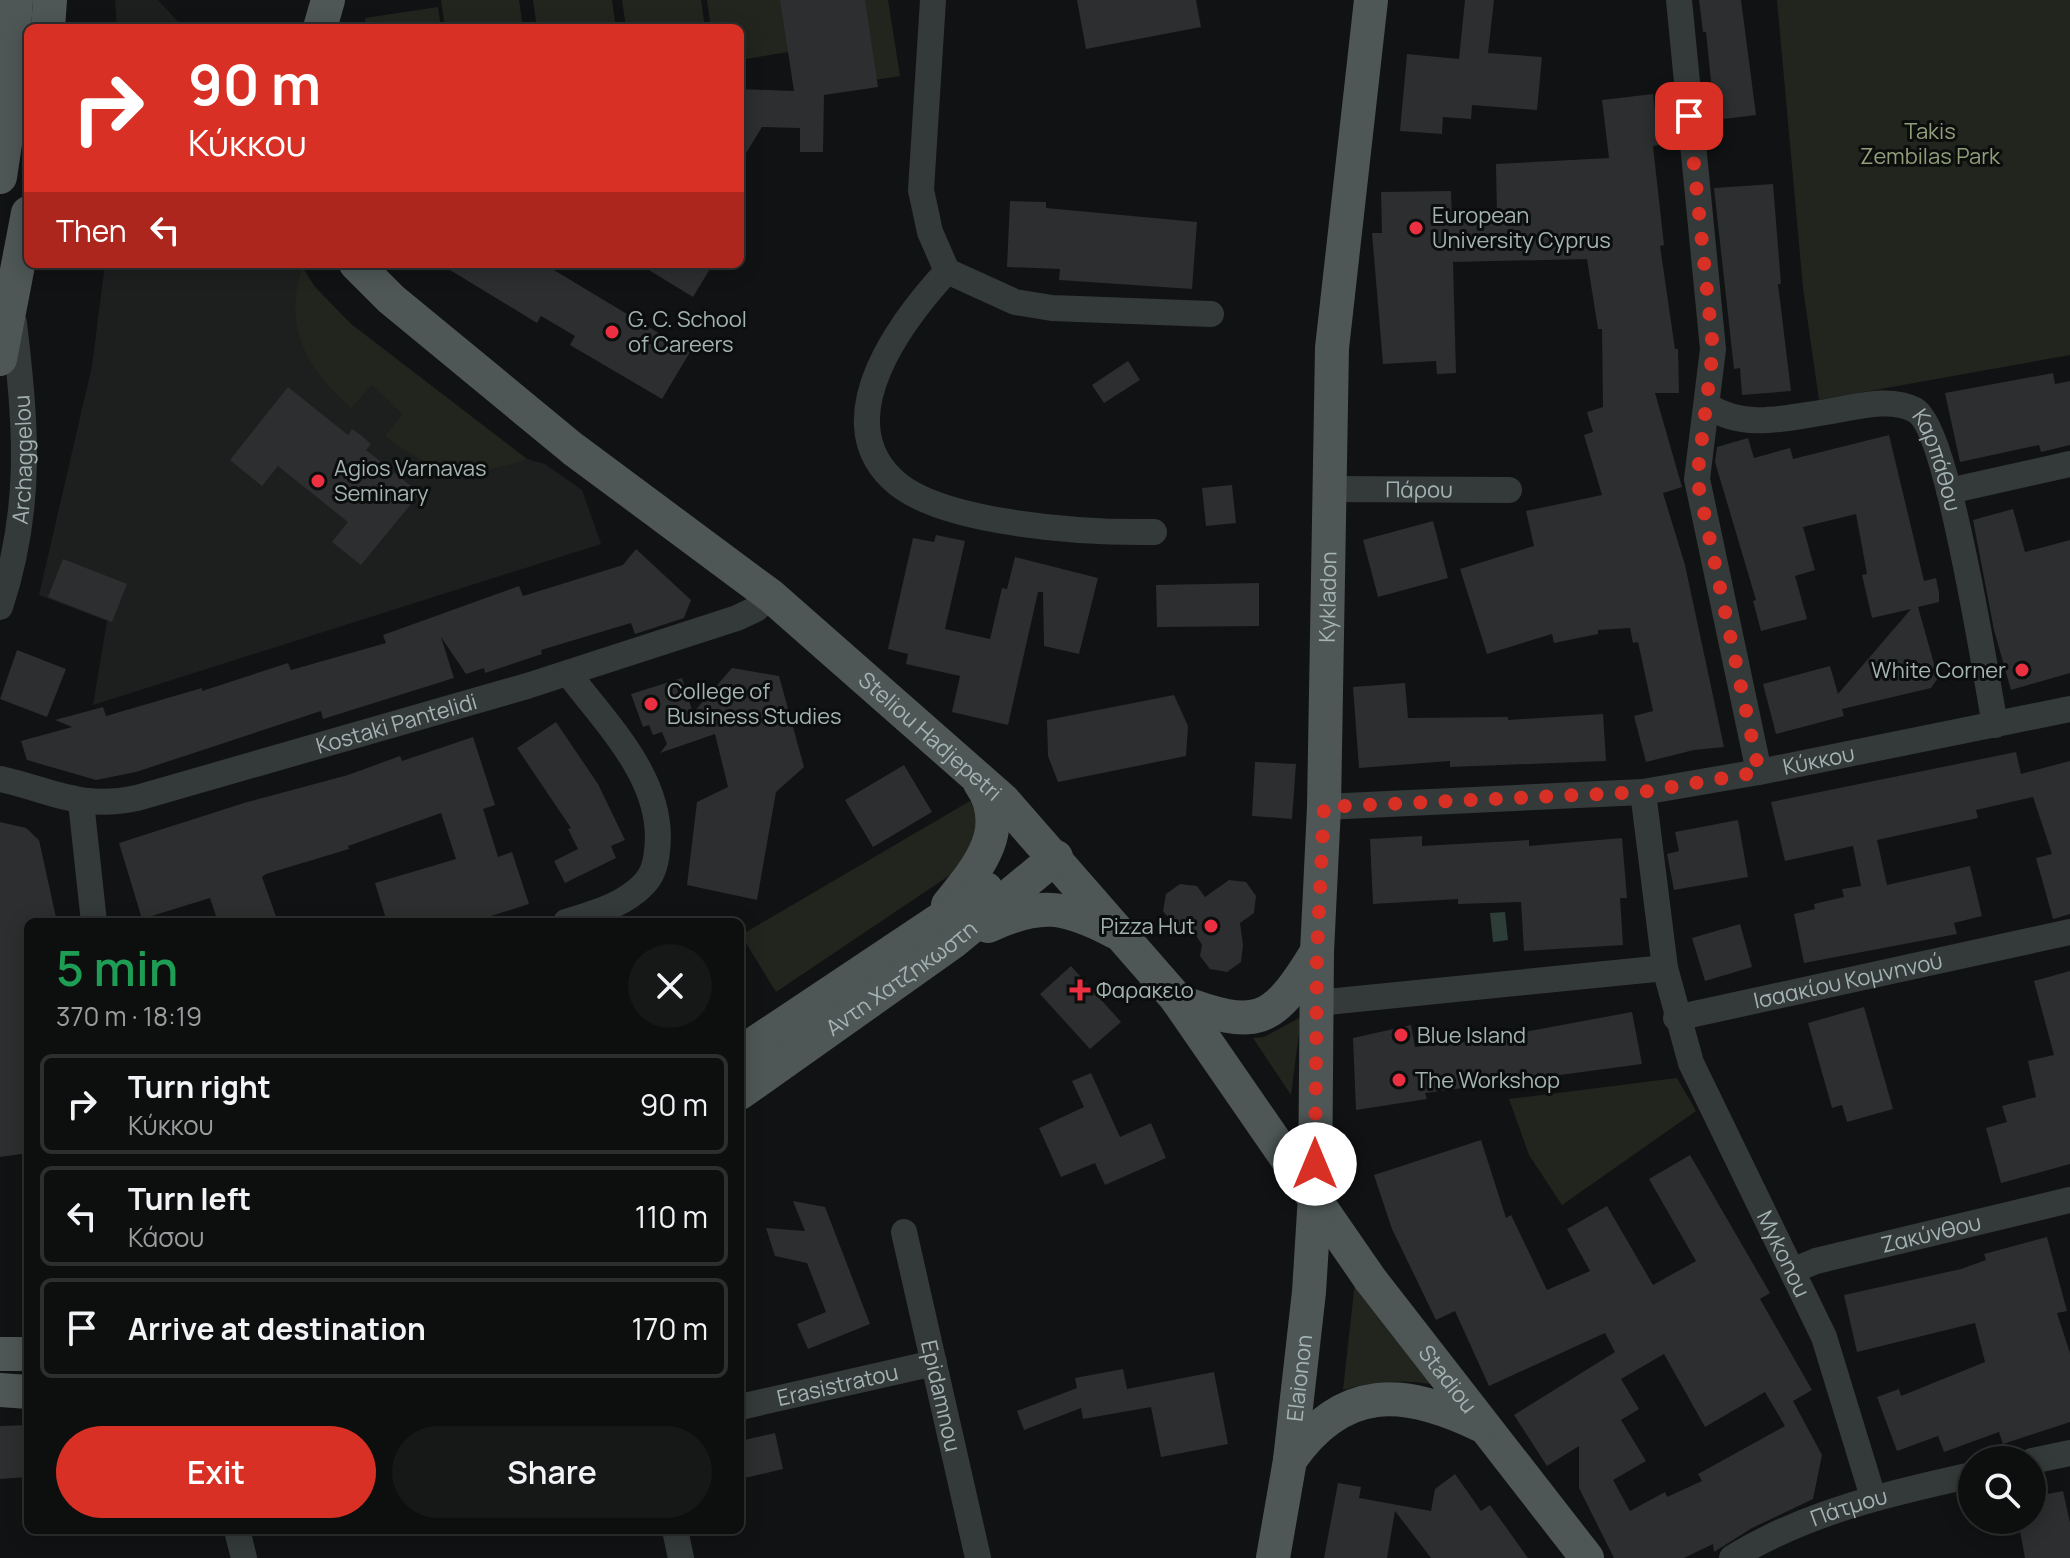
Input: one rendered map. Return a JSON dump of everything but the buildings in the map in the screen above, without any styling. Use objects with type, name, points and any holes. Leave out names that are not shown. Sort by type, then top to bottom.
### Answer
[{"type":"main road","points":[[0,177],[16,0]]},
{"type":"main road","points":[[48,24],[50,0]]},
{"type":"main road","points":[[321,24],[328,0]]},
{"type":"main road","name":"Kykladon","points":[[1315,1195],[1317,952],[1324,807],[1332,348],[1371,0]]},
{"type":"main road","points":[[0,359],[24,237]]},
{"type":"main road","name":"Steliou Hadjepetri","points":[[360,268],[391,299],[573,449],[771,596],[973,773],[1050,852],[1178,1001],[1315,1195]]},
{"type":"main road","points":[[940,936],[992,840],[993,813],[984,787],[973,773]]},
{"type":"main road","name":"Αντη Χατζηκωστη","points":[[744,1090],[1050,852]]},
{"type":"main road","points":[[940,936],[1050,907],[1094,922],[1129,941]]},
{"type":"main road","name":"Αντη Χατζηκωστη","points":[[744,1051],[940,936]]},
{"type":"main road","points":[[1178,1001],[1239,1019],[1266,1013],[1286,998],[1317,952]]},
{"type":"main road","name":"Stadiou","points":[[1315,1195],[1370,1279],[1587,1558]]},
{"type":"main road","name":"Elaionon","points":[[1273,1558],[1290,1460],[1309,1292],[1315,1195]]},
{"type":"main road","points":[[0,1354],[24,1354]]},
{"type":"main road","points":[[0,1390],[24,1392]]},
{"type":"main road","points":[[1290,1460],[1319,1425],[1366,1400],[1423,1402],[1484,1427]]},
{"type":"street","points":[[933,0],[921,190],[930,232],[947,271],[1015,302],[1052,308],[1211,314]]},
{"type":"street","points":[[1679,0],[1713,349],[1697,479],[1759,772]]},
{"type":"street","points":[[947,271],[893,338],[874,379],[867,419],[868,434],[883,469],[902,487],[934,504],[1038,527],[1154,532]]},
{"type":"street","name":"Archaggelou","points":[[0,607],[15,560],[25,488],[21,386],[12,308]]},
{"type":"street","name":"Καρπάθου","points":[[1708,406],[1746,421],[1880,404],[1917,411],[1927,422],[1949,491],[1995,725]]},
{"type":"street","points":[[1949,491],[2070,464]]},
{"type":"street","name":"Πάρου","points":[[1329,489],[1509,490]]},
{"type":"street","name":"Kostaki Pantelidi","points":[[5,777],[81,802],[113,803],[137,798],[568,673],[737,618],[771,596]]},
{"type":"street","points":[[568,673],[648,785],[658,814],[658,844],[652,873],[645,883],[608,909],[579,918]]},
{"type":"street","name":"Κύκκου","points":[[1324,807],[1643,792],[1759,772],[2070,709]]},
{"type":"street","points":[[1643,792],[1665,968],[1676,1018]]},
{"type":"street","points":[[81,802],[94,918]]},
{"type":"street","name":"Ισαακίου Κομνηνού","points":[[1676,1018],[2070,932]]},
{"type":"street","points":[[1317,1003],[1665,968]]},
{"type":"street","name":"Mykonou","points":[[1676,1018],[1691,1063],[1824,1337],[1873,1497]]},
{"type":"street","name":"Ζακύνθου","points":[[1794,1270],[1816,1261],[2070,1200]]},
{"type":"street","name":"Epidamnou","points":[[904,1232],[978,1558]]},
{"type":"street","name":"Erasistratou","points":[[744,1406],[934,1363]]},
{"type":"street","points":[[2046,1458],[2070,1453]]},
{"type":"street","name":"Πάτμου","points":[[1732,1558],[1752,1546],[1873,1497],[1958,1478]]},
{"type":"street","points":[[238,1534],[244,1558]]},
{"type":"street","points":[[676,1534],[681,1558]]},
{"type":"shaded area","points":[[115,0],[158,0],[180,24],[117,24]]},
{"type":"shaded area","name":"Agios Varnavas Seminary","points":[[104,268],[303,268],[315,287],[351,324],[527,459],[545,464],[582,490],[601,544],[93,705],[107,621],[39,595],[92,366]]},
{"type":"shaded area","points":[[1505,912],[1508,940],[1493,942],[1490,913]]},
{"type":"green space","points":[[441,0],[519,0],[522,24],[444,24]]},
{"type":"green space","points":[[533,0],[612,0],[615,24],[536,24]]},
{"type":"green space","points":[[622,0],[701,0],[704,24],[625,24]]},
{"type":"green space","points":[[707,0],[786,0],[794,51],[744,59],[744,24],[710,24]]},
{"type":"green space","points":[[803,0],[888,0],[900,76],[817,89]]},
{"type":"green space","name":"Takis Zembilas Park","points":[[1777,0],[2070,0],[2070,355],[1819,400],[1803,288]]},
{"type":"green space","points":[[438,7],[440,24],[366,24],[365,18]]},
{"type":"green space","points":[[302,268],[315,287],[351,324],[527,459],[486,470],[452,470],[436,466],[385,436],[403,414],[372,385],[351,408],[322,378],[302,346],[295,310]]},
{"type":"green space","points":[[970,801],[982,826],[959,869],[776,992],[744,940],[744,933]]},
{"type":"green space","points":[[1301,1017],[1291,1095],[1253,1038],[1264,1037]]},
{"type":"green space","points":[[1677,1078],[1696,1111],[1562,1205],[1529,1155],[1509,1099]]},
{"type":"green space","points":[[1355,1282],[1436,1385],[1389,1382],[1343,1390]]},
{"type":"place","name":"European University Cyprus","points":[[1416,228]]},
{"type":"place","name":"G. C. School of Careers","points":[[612,332]]},
{"type":"place","name":"Agios Varnavas Seminary","points":[[318,481]]},
{"type":"place","name":"White Corner","points":[[2022,670]]},
{"type":"place","name":"College of Business Studies","points":[[651,704]]},
{"type":"place","name":"Pizza Hut","points":[[1211,926]]},
{"type":"place","name":"Φαρακειο","points":[[1080,990]]},
{"type":"place","name":"Blue Island","points":[[1401,1035]]},
{"type":"place","name":"The Workshop","points":[[1399,1080]]},
{"type":"route","points":[[1315,1164],[1317,952],[1324,807],[1643,792],[1759,772],[1697,479],[1713,349],[1689,116]]}]
